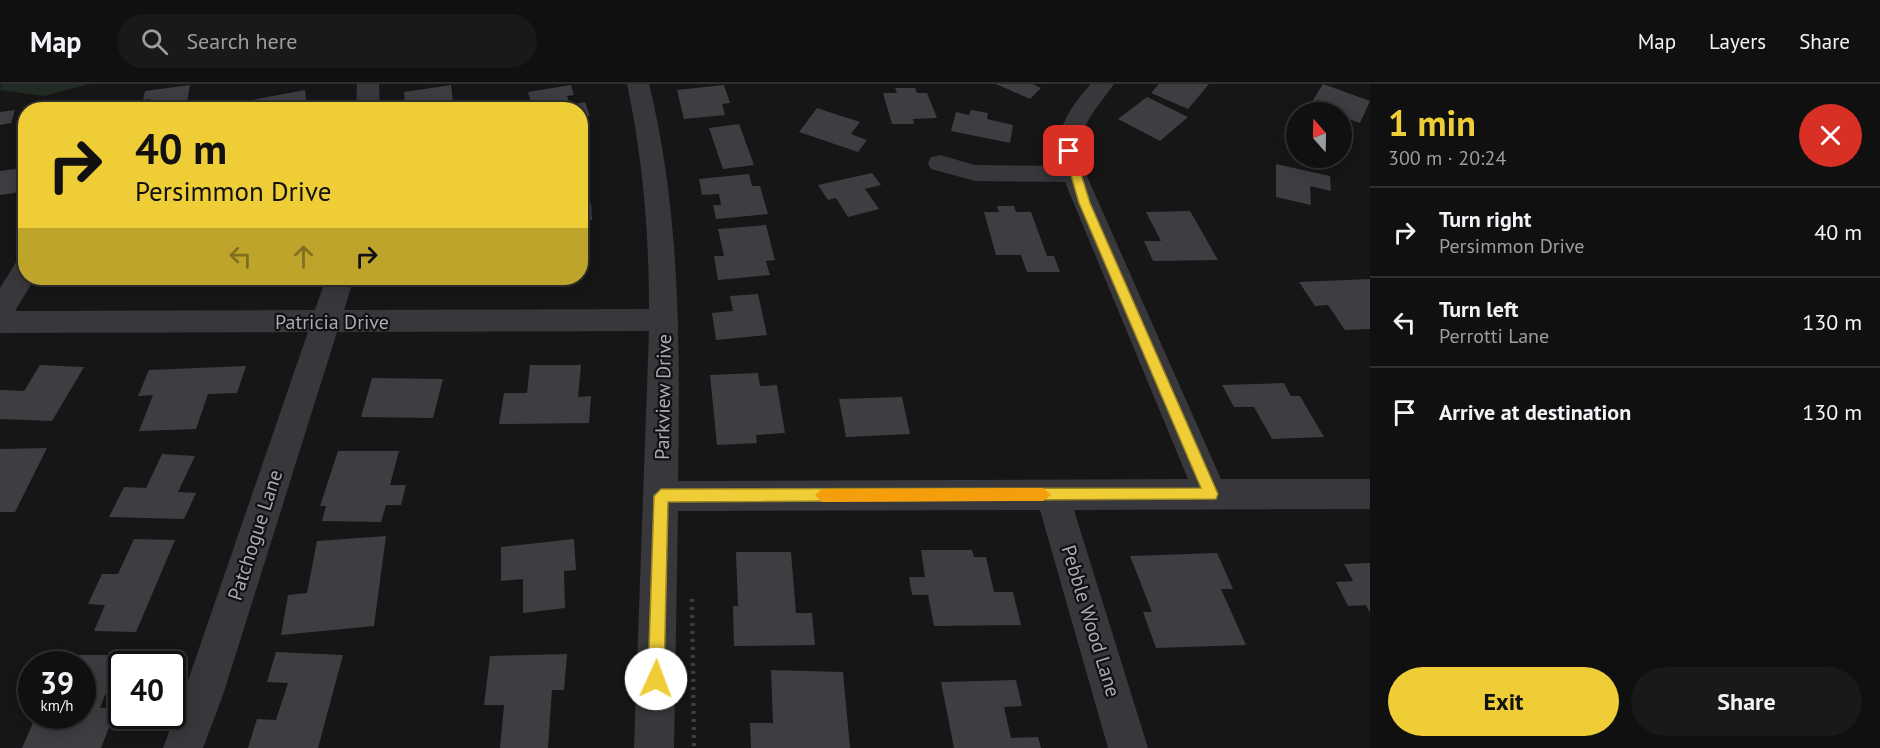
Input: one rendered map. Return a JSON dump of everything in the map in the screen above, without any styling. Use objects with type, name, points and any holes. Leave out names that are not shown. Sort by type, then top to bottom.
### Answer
[{"type":"street","points":[[368,84],[368,102]]},
{"type":"street","name":"Parkview Drive","points":[[638,84],[652,152],[662,228],[664,320],[654,748]]},
{"type":"street","points":[[1103,84],[1077,114],[1070,132],[1069,151],[1074,174],[1211,494]]},
{"type":"street","points":[[940,163],[975,173],[1074,174]]},
{"type":"street","points":[[0,312],[18,282]]},
{"type":"street","name":"Patchogue Lane","points":[[183,748],[203,695],[338,285]]},
{"type":"street","name":"Patricia Drive","points":[[0,322],[664,320]]},
{"type":"street","points":[[661,496],[1370,494]]},
{"type":"street","name":"Pebble Wood Lane","points":[[1053,495],[1128,748]]},
{"type":"shaded area","points":[[1,84],[89,84],[44,96],[0,90]]},
{"type":"building","points":[[996,84],[1032,84],[1041,88],[1030,99]]},
{"type":"building","points":[[1159,84],[1209,84],[1188,109],[1151,93]]},
{"type":"building","points":[[1323,84],[1370,101],[1360,123],[1352,120],[1352,102],[1312,102]]},
{"type":"building","points":[[190,85],[187,102],[150,102],[151,99],[143,100],[145,91]]},
{"type":"building","points":[[451,85],[453,102],[405,102],[404,92]]},
{"type":"building","points":[[571,85],[574,95],[567,96],[569,102],[531,102],[528,92]]},
{"type":"building","points":[[724,85],[730,103],[722,104],[725,115],[684,119],[677,90]]},
{"type":"building","points":[[895,88],[915,88],[917,93],[927,93],[937,118],[913,119],[914,124],[892,124],[883,93],[897,93]]},
{"type":"building","points":[[305,90],[306,102],[246,102]]},
{"type":"building","points":[[1147,97],[1188,117],[1160,141],[1118,119]]},
{"type":"building","points":[[817,108],[860,122],[851,134],[867,140],[858,152],[799,132]]},
{"type":"building","points":[[15,110],[11,123],[0,125],[0,112]]},
{"type":"building","points":[[971,110],[988,113],[987,119],[1013,125],[1010,143],[951,131],[956,112],[969,115]]},
{"type":"building","points":[[739,124],[754,165],[723,169],[709,128]]},
{"type":"building","points":[[1276,164],[1330,176],[1331,191],[1310,186],[1311,205],[1276,197]]},
{"type":"building","points":[[18,169],[18,185],[15,193],[0,195],[0,171]]},
{"type":"building","points":[[872,173],[881,185],[865,189],[879,209],[848,217],[836,198],[828,200],[818,185]]},
{"type":"building","points":[[749,174],[752,186],[760,186],[768,214],[716,219],[713,205],[721,205],[719,194],[702,195],[699,179]]},
{"type":"building","points":[[588,203],[591,203],[592,220],[588,220]]},
{"type":"building","points":[[997,206],[1014,206],[1016,212],[1031,212],[1047,256],[1054,256],[1060,272],[1027,272],[1021,255],[996,255],[984,212],[999,212]]},
{"type":"building","points":[[1190,211],[1218,260],[1153,261],[1144,241],[1161,241],[1146,212]]},
{"type":"building","points":[[766,225],[775,260],[766,261],[770,275],[718,280],[714,256],[724,256],[718,229]]},
{"type":"building","points":[[1370,279],[1370,329],[1345,330],[1328,305],[1315,306],[1299,282]]},
{"type":"building","points":[[758,294],[767,335],[716,340],[712,313],[733,311],[730,296]]},
{"type":"building","points":[[40,365],[84,367],[52,421],[0,419],[0,390],[24,391]]},
{"type":"building","points":[[530,365],[581,365],[578,397],[591,396],[589,423],[499,424],[504,393],[527,393]]},
{"type":"building","points":[[246,366],[237,393],[208,394],[196,429],[139,431],[153,395],[138,396],[149,370]]},
{"type":"building","points":[[758,373],[760,386],[777,385],[785,433],[756,435],[757,443],[717,445],[710,375]]},
{"type":"building","points":[[372,378],[443,379],[433,418],[361,417]]},
{"type":"building","points":[[1284,383],[1291,396],[1300,396],[1324,437],[1272,439],[1254,407],[1234,407],[1222,385]]},
{"type":"building","points":[[902,397],[910,434],[846,437],[839,399]]},
{"type":"building","points":[[47,448],[15,512],[0,512],[0,449]]},
{"type":"building","points":[[338,451],[399,451],[390,485],[406,485],[401,505],[386,505],[381,522],[322,521],[326,506],[320,506]]},
{"type":"building","points":[[162,454],[195,456],[178,492],[196,493],[184,519],[109,517],[124,487],[146,488]]},
{"type":"building","points":[[386,536],[374,626],[281,635],[288,595],[307,593],[317,541]]},
{"type":"building","points":[[134,539],[175,540],[136,632],[94,631],[105,605],[88,604],[102,574],[118,574]]},
{"type":"building","points":[[574,539],[576,570],[564,571],[565,608],[523,613],[523,579],[501,581],[501,547]]},
{"type":"building","points":[[921,550],[972,550],[974,557],[986,557],[994,592],[1013,592],[1021,625],[934,626],[928,595],[912,595],[909,577],[925,577]]},
{"type":"building","points":[[736,552],[791,552],[796,613],[812,613],[815,645],[734,646],[733,606],[738,606]]},
{"type":"building","points":[[1217,553],[1233,589],[1221,589],[1246,645],[1156,648],[1143,612],[1152,612],[1130,556]]},
{"type":"building","points":[[1370,563],[1370,613],[1366,605],[1348,606],[1336,582],[1353,581],[1344,564]]},
{"type":"building","points":[[276,652],[343,655],[318,748],[248,748],[257,719],[276,720],[288,683],[267,682]]},
{"type":"building","points":[[567,654],[564,690],[552,690],[548,748],[500,748],[504,705],[484,705],[490,656]]},
{"type":"building","points":[[96,655],[108,655],[108,688],[100,708],[108,708],[108,729],[101,748],[22,748],[30,729],[96,729]]},
{"type":"building","points":[[771,670],[843,672],[850,748],[751,748],[750,723],[773,723]]},
{"type":"building","points":[[1016,680],[1022,706],[1004,707],[1011,738],[1038,737],[1041,748],[954,748],[941,682]]},
{"type":"slow traffic","points":[[822,495],[1043,495]]},
{"type":"route","points":[[656,679],[661,496],[1211,494],[1078,187],[1069,151]]}]
